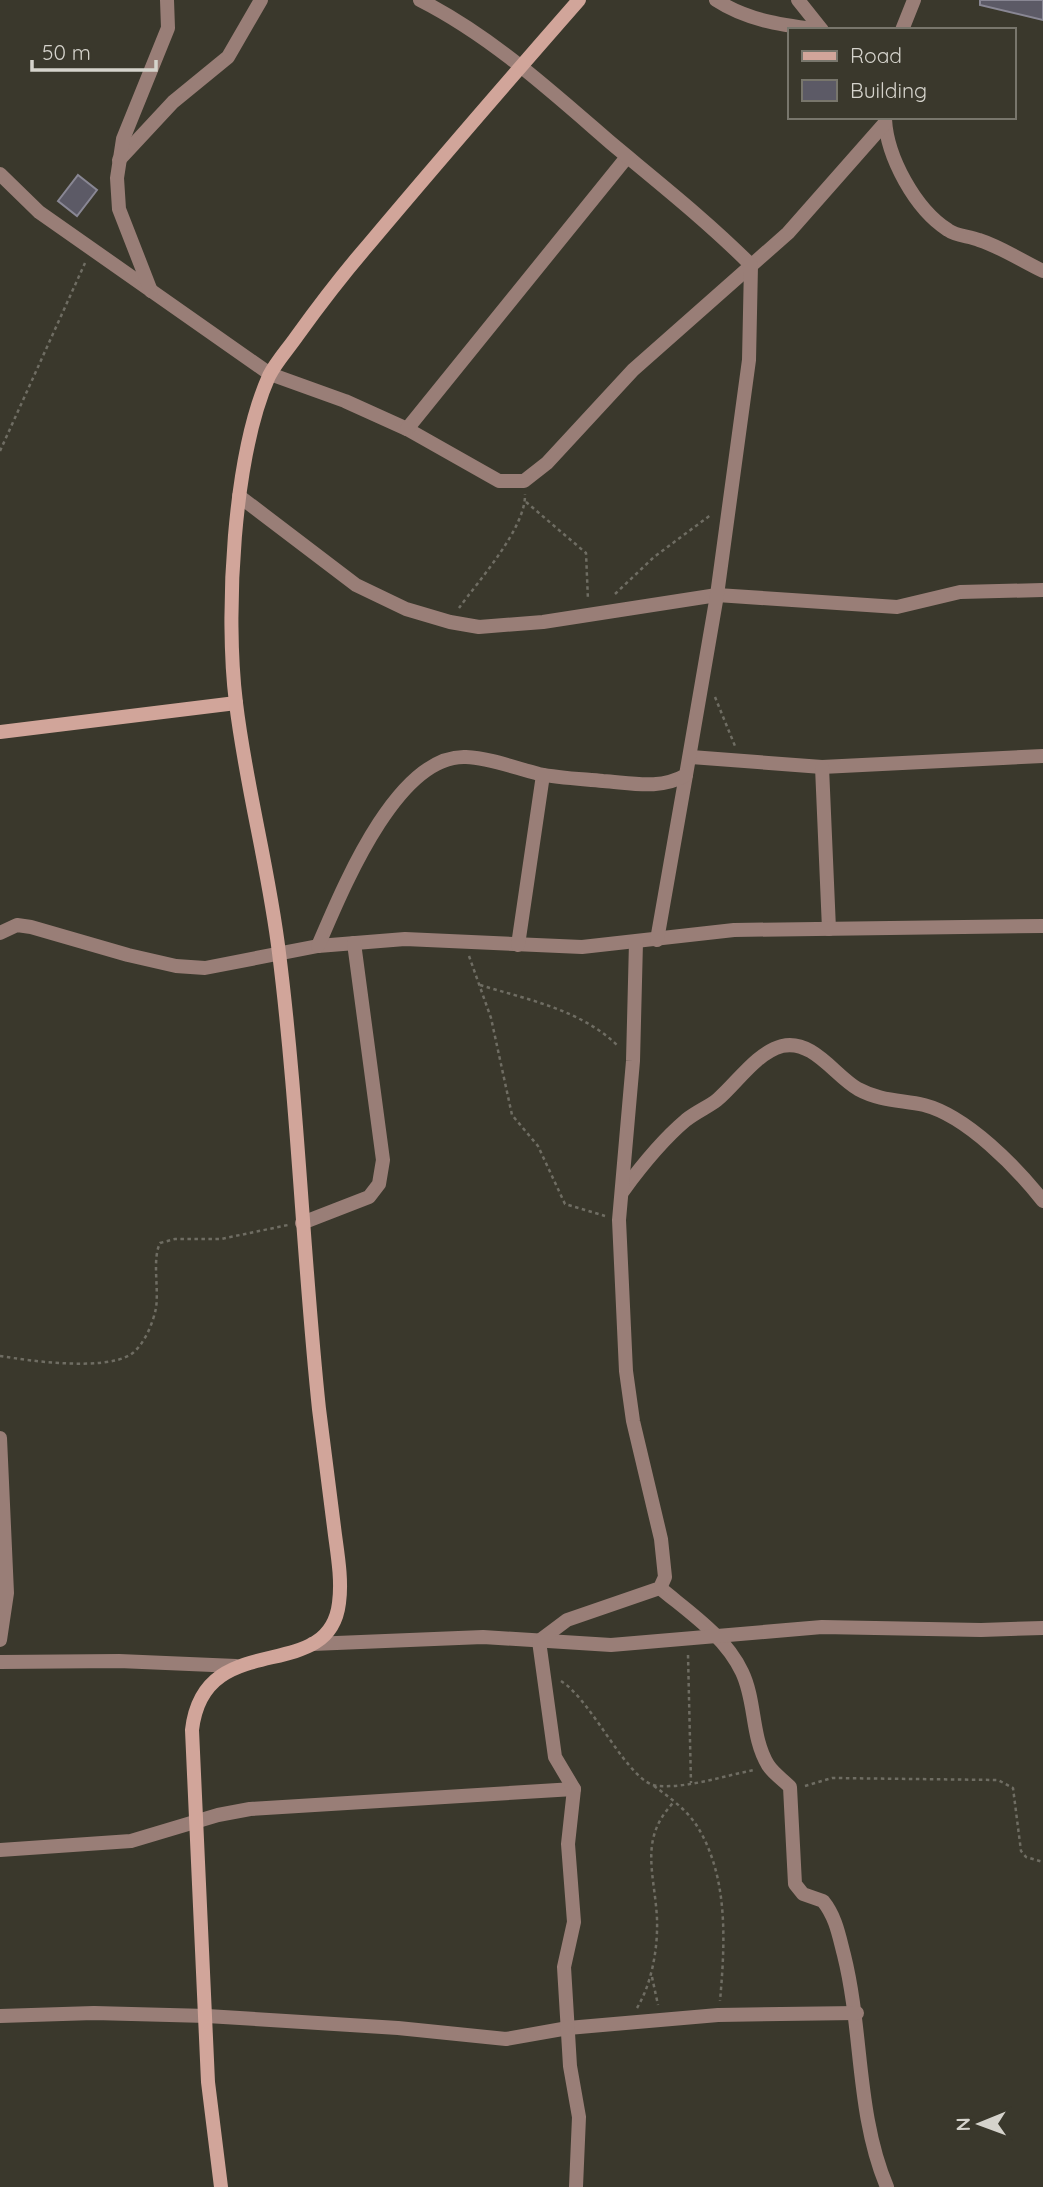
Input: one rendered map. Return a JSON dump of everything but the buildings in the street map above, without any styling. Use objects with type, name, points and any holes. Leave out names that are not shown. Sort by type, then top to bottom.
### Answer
[{"type":"street","points":[[152,293],[119,209],[118,161],[139,94],[168,28],[166,0]]},
{"type":"street","points":[[118,161],[173,102],[228,58],[261,0]]},
{"type":"street","points":[[420,0],[444,12],[521,66],[705,220],[751,265],[749,360],[718,596],[657,940]]},
{"type":"street","points":[[0,1662],[119,1661],[236,1666],[290,1653],[312,1644],[331,1630],[339,1605],[340,1573],[319,1410],[279,953],[236,703],[232,631],[239,496],[253,430],[270,374],[330,290],[579,0]]},
{"type":"street","points":[[716,0],[732,10],[766,23],[805,28]]},
{"type":"street","points":[[798,0],[819,28]]},
{"type":"street","points":[[903,28],[914,0]]},
{"type":"street","points":[[0,174],[39,212],[270,374],[345,401],[407,429],[499,481],[524,481],[547,463],[633,370],[788,233],[884,120]]},
{"type":"street","points":[[884,120],[904,178],[927,213],[950,232],[981,240],[1043,271]]},
{"type":"street","points":[[407,429],[627,157]]},
{"type":"street","points":[[239,496],[356,585],[406,609],[450,622],[509,626],[718,596],[897,607],[960,592],[1043,590]]},
{"type":"street","points":[[0,732],[236,703]]},
{"type":"street","points":[[691,757],[746,764],[822,767],[1043,756]]},
{"type":"street","points":[[318,946],[352,866],[386,812],[416,779],[442,759],[466,757],[543,775],[653,785],[672,782],[686,775]]},
{"type":"street","points":[[822,767],[829,929]]},
{"type":"street","points":[[518,945],[543,775]]},
{"type":"street","points":[[0,933],[17,925],[31,927],[176,966],[205,968],[318,946],[354,943],[463,940],[582,947],[734,930],[1043,926]]},
{"type":"street","points":[[636,942],[633,1061],[619,1220],[626,1371],[633,1421],[661,1539],[664,1577],[660,1588]]},
{"type":"street","points":[[302,1223],[369,1197],[379,1184],[383,1160],[354,943]]},
{"type":"street","points":[[622,1192],[663,1139],[716,1100],[772,1050],[786,1045],[801,1046],[822,1058],[839,1077],[873,1096],[926,1106],[944,1114],[1005,1158],[1043,1201]]},
{"type":"street","points":[[0,1438],[7,1593],[0,1640]]},
{"type":"street","points":[[660,1588],[716,1635],[743,1674],[759,1741],[769,1767],[793,1794],[795,1884],[797,1890],[823,1901],[830,1909],[836,1924],[857,2013],[872,2142],[887,2187]]},
{"type":"street","points":[[539,1641],[566,1620],[660,1588]]},
{"type":"street","points":[[682,1606],[689,1638]]},
{"type":"street","points":[[312,1644],[483,1637],[611,1645],[822,1627],[981,1630],[1043,1628]]},
{"type":"street","points":[[539,1641],[555,1758],[574,1789],[568,1843],[574,1922],[564,1967],[571,2075],[579,2117],[576,2187]]},
{"type":"street","points":[[220,2187],[208,2082],[192,1730],[200,1697],[216,1678],[236,1666]]},
{"type":"street","points":[[0,1850],[131,1841],[198,1821],[262,1808],[574,1789]]},
{"type":"street","points":[[0,2016],[94,2013],[207,2016],[398,2028],[484,2038],[532,2036],[568,2028],[718,2015],[857,2013]]},
{"type":"path","points":[[0,451],[90,249]]},
{"type":"path","points":[[450,622],[514,530],[525,501],[524,481]]},
{"type":"path","points":[[591,614],[654,557],[730,499]]},
{"type":"path","points":[[525,501],[586,553],[591,614]]},
{"type":"path","points":[[706,666],[723,720],[746,764]]},
{"type":"path","points":[[463,940],[491,1018],[512,1115],[547,1162],[559,1197],[572,1208],[619,1220]]},
{"type":"path","points":[[480,985],[565,1011],[609,1037],[633,1061]]},
{"type":"path","points":[[0,1356],[79,1362],[107,1361],[130,1355],[141,1345],[156,1310],[160,1243],[221,1239],[302,1223]]},
{"type":"path","points":[[689,1638],[687,1702],[691,1783]]},
{"type":"path","points":[[543,1670],[577,1692],[629,1769],[674,1802],[697,1825],[718,1877],[723,1945],[718,2015]]},
{"type":"path","points":[[654,1786],[691,1783],[769,1767]]},
{"type":"path","points":[[793,1794],[816,1782],[832,1778],[998,1780],[1013,1788],[1016,1797],[1021,1851],[1026,1857],[1043,1862]]},
{"type":"path","points":[[628,2023],[644,1996],[651,1974],[657,1929],[651,1847],[661,1815],[674,1802]]},
{"type":"path","points":[[651,1974],[662,2020]]}]
